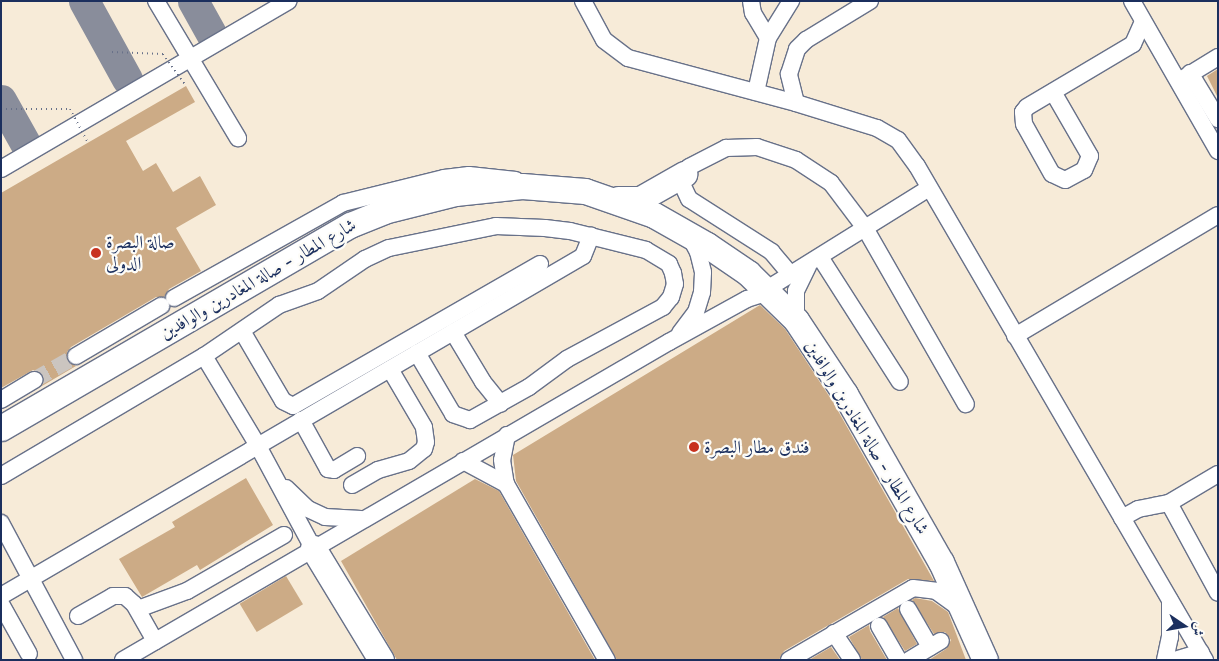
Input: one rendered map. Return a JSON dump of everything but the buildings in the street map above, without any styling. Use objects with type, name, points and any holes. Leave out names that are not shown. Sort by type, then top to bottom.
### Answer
[{"type":"highway","points":[[603,196],[640,199],[684,174]]},
{"type":"highway","name":"شارع المطار - صالة المغادرين والوافدين","points":[[1,428],[350,225],[384,211],[455,193],[550,186],[603,196],[654,216],[728,258],[768,290],[796,320],[845,394],[941,562],[968,618],[985,660]]},
{"type":"highway","points":[[313,548],[380,660]]},
{"type":"lane","points":[[156,1],[192,57],[238,138]]},
{"type":"lane","points":[[1,169],[288,1]]},
{"type":"lane","points":[[584,1],[604,40],[628,58],[796,103],[888,133],[906,149],[1014,336],[1205,657]]},
{"type":"lane","points":[[751,1],[753,13],[768,38]]},
{"type":"lane","points":[[756,92],[768,38],[790,1]]},
{"type":"lane","points":[[796,103],[789,74],[797,49],[806,40],[870,1]]},
{"type":"lane","points":[[1132,1],[1159,48],[1218,119]]},
{"type":"lane","points":[[1053,92],[1090,156],[1088,166],[1065,180],[1052,174],[1022,117],[1027,107],[1133,44],[1143,22]]},
{"type":"lane","points":[[1133,44],[1159,48]]},
{"type":"lane","points":[[1184,77],[1218,57]]},
{"type":"lane","points":[[1184,77],[1218,151]]},
{"type":"lane","points":[[791,275],[772,252],[689,199],[682,184],[684,174],[700,159],[726,148],[740,145],[773,150],[808,166],[831,183],[865,228],[966,404]]},
{"type":"lane","points":[[76,356],[310,219],[359,198],[414,183],[469,175],[507,178],[550,186]]},
{"type":"lane","points":[[122,660],[669,342],[747,299],[768,290],[929,188]]},
{"type":"lane","points":[[1014,336],[1218,215]]},
{"type":"lane","points":[[1,476],[204,356],[280,305],[318,291],[365,259],[389,248],[496,226],[545,228],[591,236],[660,256],[669,264],[673,274],[675,284],[671,297],[652,314],[567,359],[501,404],[470,420],[453,414],[417,353]]},
{"type":"lane","points":[[669,342],[684,329],[696,312],[702,292],[700,259],[688,234]]},
{"type":"lane","points":[[1,596],[582,256],[591,236]]},
{"type":"lane","points":[[796,320],[796,291],[815,261]]},
{"type":"lane","points":[[815,261],[900,382]]},
{"type":"lane","points":[[242,331],[283,401],[294,406],[540,264]]},
{"type":"lane","points":[[453,332],[482,382],[501,404]]},
{"type":"lane","points":[[204,356],[258,446],[313,548]]},
{"type":"lane","points":[[352,484],[378,470],[409,461],[424,449],[426,442],[424,427],[390,369]]},
{"type":"lane","points":[[1,400],[34,380]]},
{"type":"lane","points":[[301,420],[328,469],[334,470],[357,456]]},
{"type":"lane","points":[[507,435],[502,460],[506,484],[607,660]]},
{"type":"lane","points":[[463,461],[506,484]]},
{"type":"lane","points":[[1122,518],[1138,509],[1169,503],[1218,474]]},
{"type":"lane","points":[[274,477],[308,509],[335,519],[363,519]]},
{"type":"lane","points":[[1169,503],[1218,593]]},
{"type":"lane","points":[[1,523],[74,660]]},
{"type":"lane","points":[[138,609],[187,592],[284,535]]},
{"type":"lane","points":[[789,660],[913,588],[928,588],[943,594],[968,618]]},
{"type":"lane","points":[[78,616],[119,595],[130,599],[138,609],[155,641]]},
{"type":"lane","points":[[1165,660],[1170,637],[1170,599]]},
{"type":"lane","points":[[908,609],[936,644],[909,660]]},
{"type":"lane","points":[[4,615],[29,654]]},
{"type":"lane","points":[[879,626],[899,660]]},
{"type":"lane","points":[[834,633],[852,660]]},
{"type":"lane","points":[[1176,660],[1218,655]]},
{"type":"path","points":[[112,52],[163,54],[186,86]]},
{"type":"path","points":[[6,109],[70,108],[88,143]]},
{"type":"taxiway","points":[[84,1],[127,79]]},
{"type":"taxiway","points":[[193,1],[212,35]]},
{"type":"taxiway","points":[[1,100],[25,143]]},
{"type":"tunnel","points":[[34,380],[76,356]]},
{"type":"place","name":"صالة البصرة الدولى","points":[[96,253]]},
{"type":"place","name":"فندق مطار البصرة","points":[[694,447]]}]
